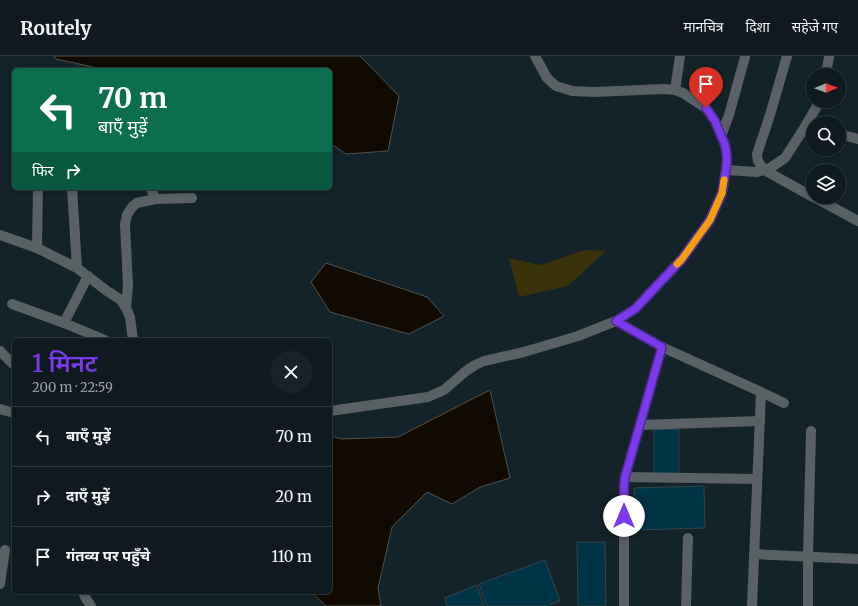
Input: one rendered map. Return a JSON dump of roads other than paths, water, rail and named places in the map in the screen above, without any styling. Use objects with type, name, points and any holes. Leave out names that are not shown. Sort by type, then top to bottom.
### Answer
[{"type":"street","points":[[332,410],[428,397],[444,390],[466,371],[476,365],[578,336],[616,321],[635,309],[682,259],[710,220],[722,193],[727,157],[725,145],[715,121],[706,108],[683,93],[675,90],[664,89],[594,92],[572,90],[556,86],[547,78],[535,56]]},
{"type":"street","points":[[675,90],[680,56]]},
{"type":"street","points":[[787,56],[757,154],[758,161],[764,170],[806,193]]},
{"type":"street","points":[[827,68],[829,56]]},
{"type":"street","points":[[721,136],[729,115],[745,57]]},
{"type":"street","points":[[726,170],[757,172],[770,168],[785,158],[806,131]]},
{"type":"street","points":[[846,136],[858,139]]},
{"type":"street","points":[[37,248],[38,190]]},
{"type":"street","points":[[72,190],[77,268]]},
{"type":"street","points":[[153,190],[155,198]]},
{"type":"street","points":[[126,308],[128,285],[125,224],[126,215],[137,203],[155,198],[192,198]]},
{"type":"street","points":[[826,204],[858,221]]},
{"type":"street","points":[[0,235],[37,248],[77,268],[121,300],[130,317],[133,338]]},
{"type":"street","points":[[64,323],[88,276]]},
{"type":"street","points":[[12,304],[100,338]]},
{"type":"street","points":[[616,321],[662,347],[784,403]]},
{"type":"street","points":[[624,606],[625,477],[662,347]]},
{"type":"street","points":[[0,352],[12,363]]},
{"type":"street","points":[[752,606],[761,392]]},
{"type":"street","points":[[0,409],[12,412]]},
{"type":"street","points":[[640,425],[760,421]]},
{"type":"street","points":[[808,606],[811,431]]},
{"type":"street","points":[[625,477],[757,479]]},
{"type":"street","points":[[686,606],[688,538]]},
{"type":"street","points":[[0,584],[6,550]]},
{"type":"street","points":[[754,554],[858,558]]},
{"type":"street","points":[[84,594],[91,606]]}]
